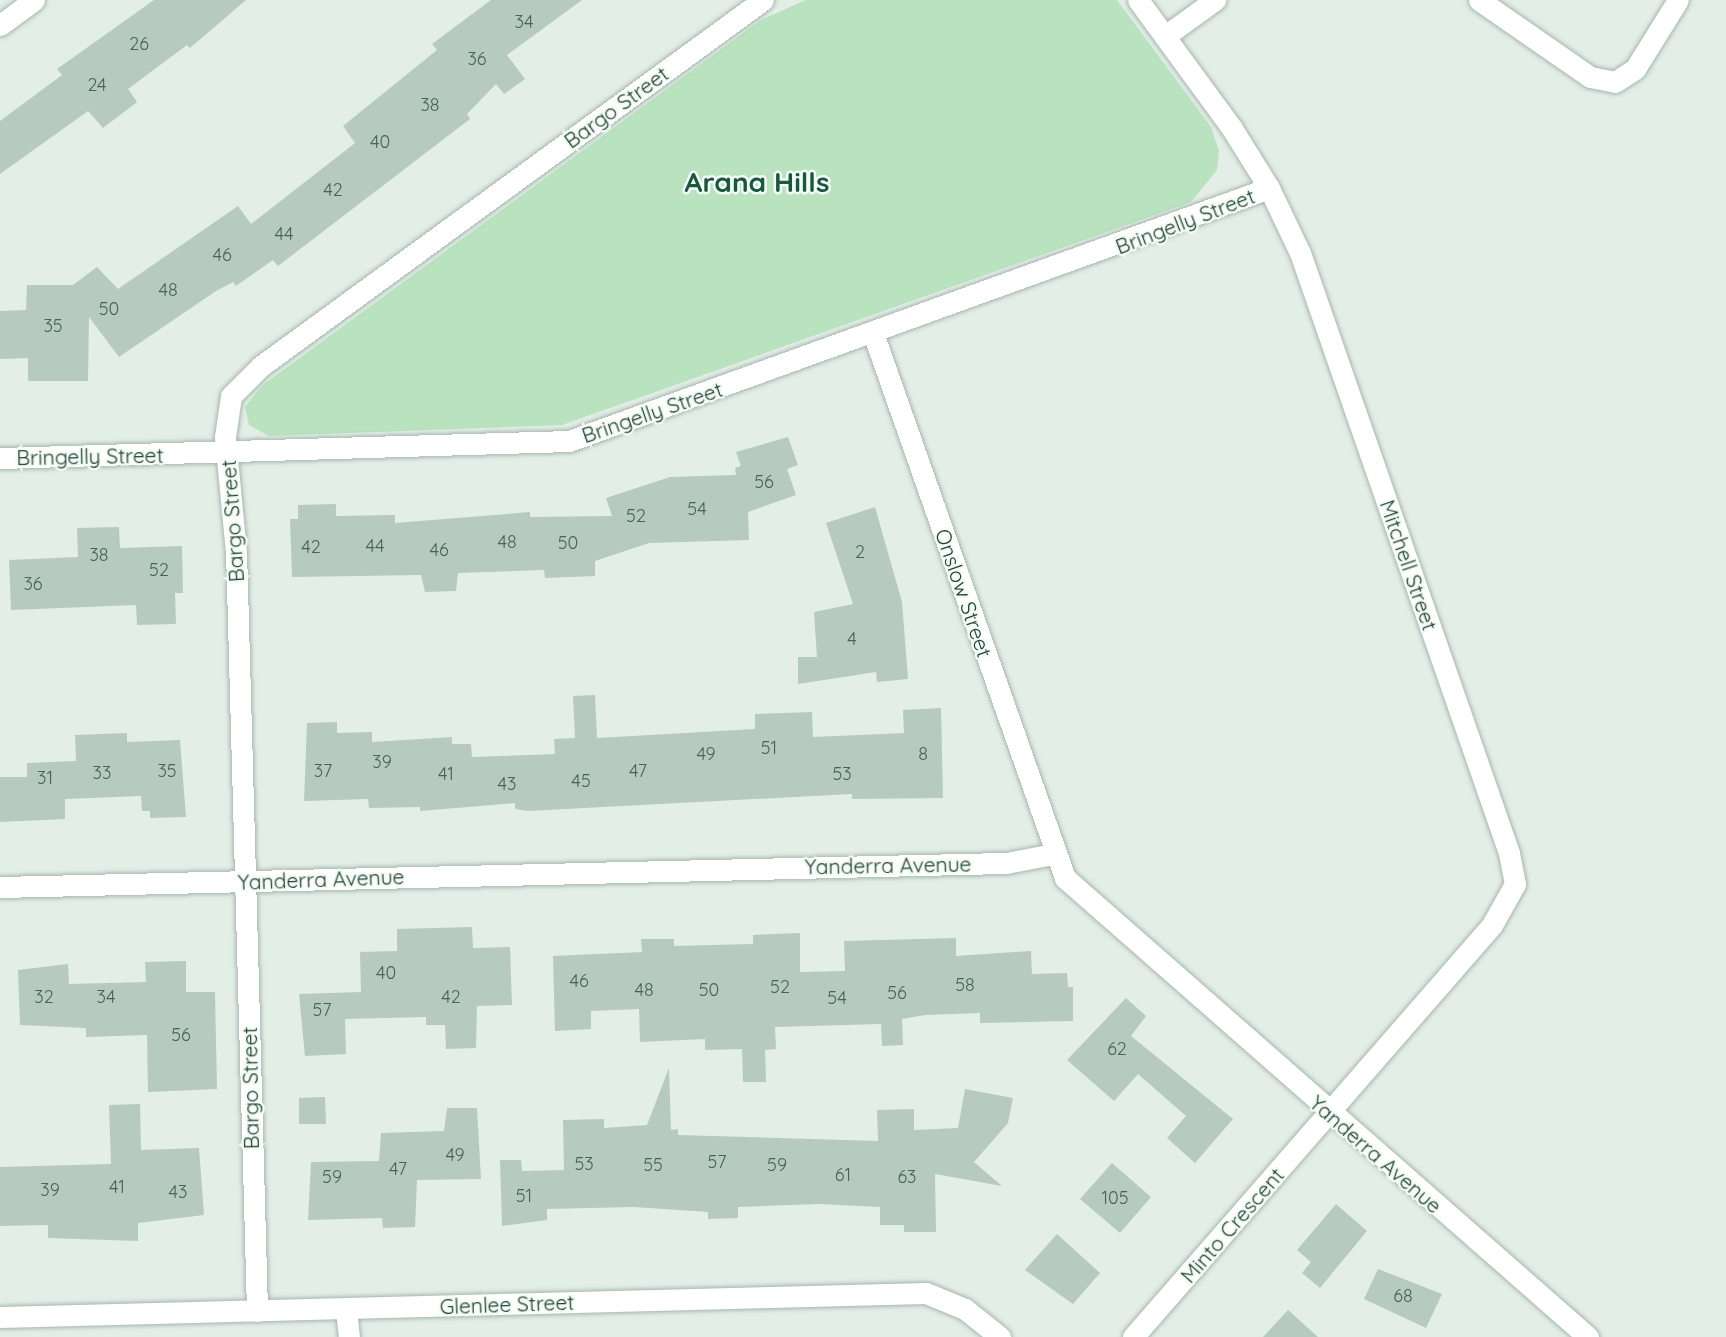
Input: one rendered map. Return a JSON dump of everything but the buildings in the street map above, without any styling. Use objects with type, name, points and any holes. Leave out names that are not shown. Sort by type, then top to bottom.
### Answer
[{"type":"street","points":[[0,25],[34,0]]},
{"type":"street","name":"Bargo Street","points":[[257,1311],[236,552],[227,453],[227,407],[245,379],[763,0]]},
{"type":"street","name":"Mitchell Street","points":[[1138,0],[1269,188],[1300,253],[1509,853],[1515,884],[1492,925],[1329,1113]]},
{"type":"street","points":[[1165,36],[1215,0]]},
{"type":"street","points":[[1479,0],[1590,77],[1617,91],[1635,69],[1678,0]]},
{"type":"street","name":"Bringelly Street","points":[[0,458],[569,441],[1269,188]]},
{"type":"street","name":"Onslow Street","points":[[873,333],[1053,854]]},
{"type":"street","name":"Yanderra Avenue","points":[[0,887],[1006,863],[1053,854],[1085,900],[1588,1337]]},
{"type":"street","name":"Minto Crescent","points":[[1133,1337],[1329,1113]]},
{"type":"street","name":"Glenlee Street","points":[[0,1317],[926,1293],[965,1309],[1000,1337]]},
{"type":"street","points":[[346,1309],[349,1337]]},
{"type":"green space","points":[[806,0],[1117,0],[1211,127],[1219,151],[1217,170],[1191,202],[562,425],[269,436],[249,425],[245,407],[263,385],[761,20]]},
{"type":"district","name":"Arana Hills","points":[[757,182]]}]
